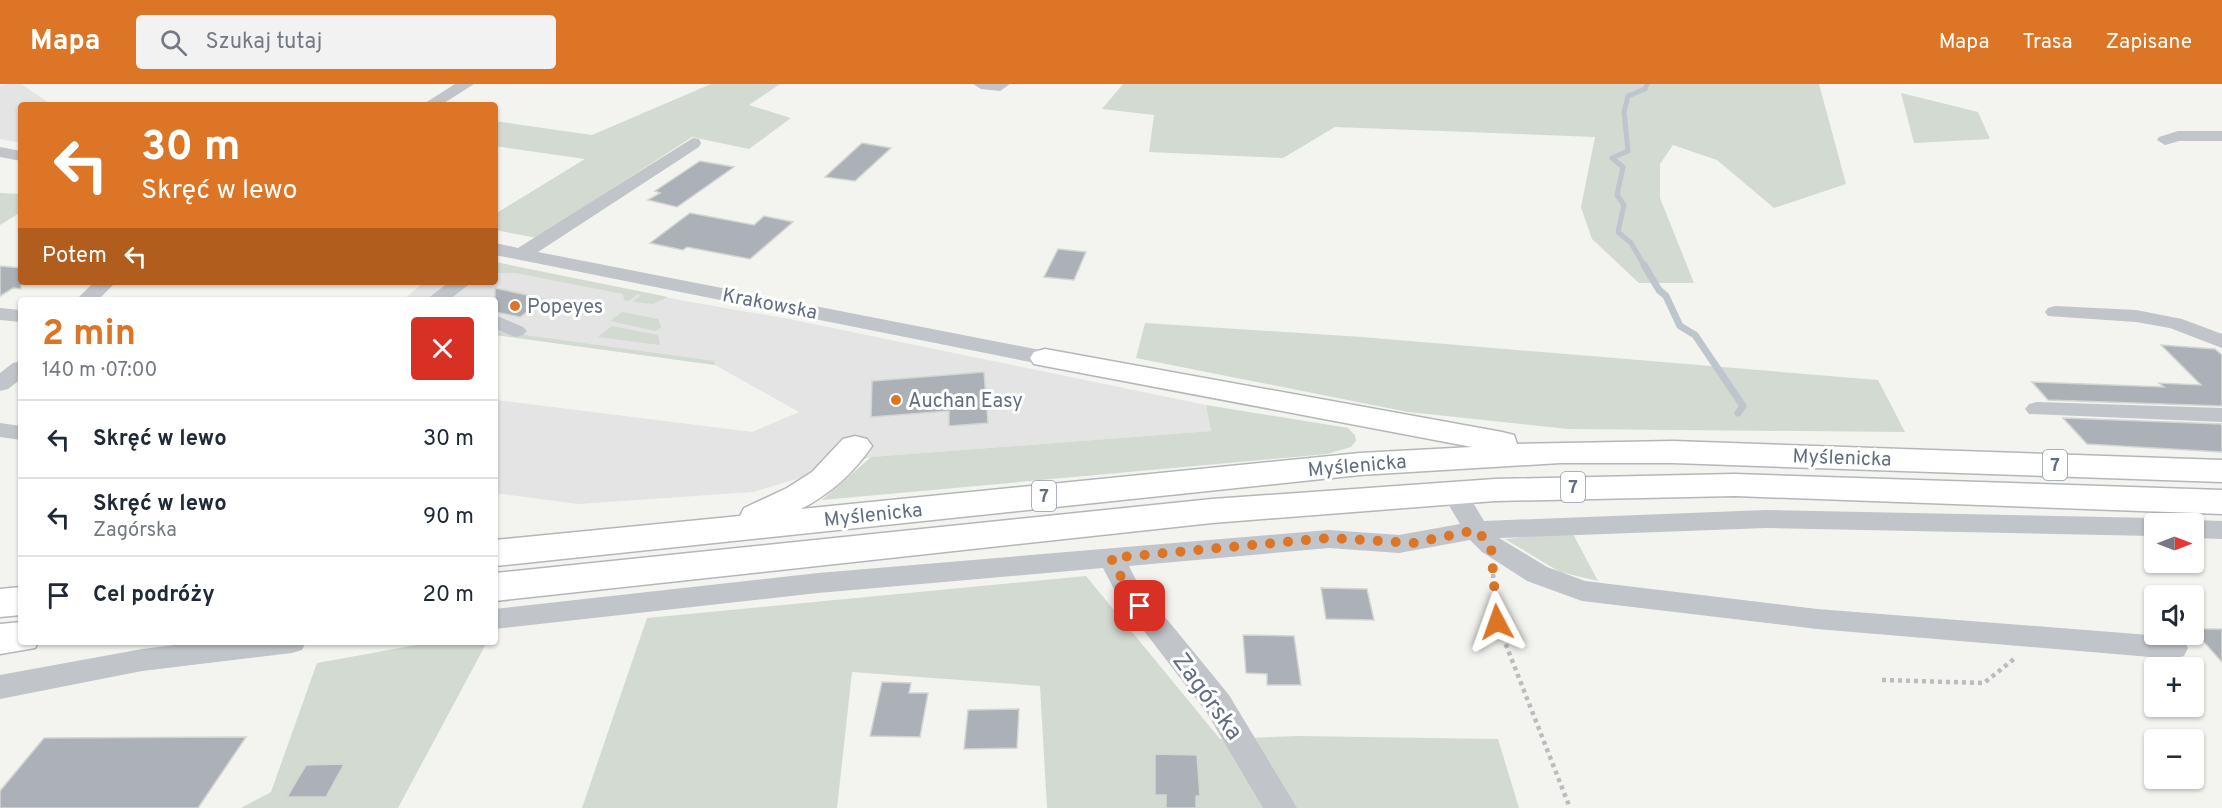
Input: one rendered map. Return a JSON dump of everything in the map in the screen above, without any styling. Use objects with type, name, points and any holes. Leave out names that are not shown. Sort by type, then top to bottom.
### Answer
[{"type":"highway","points":[[1045,358],[1560,452]]},
{"type":"highway","points":[[1355,415],[1370,424],[1378,434],[1374,448],[1360,464]]},
{"type":"highway","points":[[727,529],[801,497],[845,461],[855,446]]},
{"type":"highway","name":"Myślenicka","points":[[498,553],[1360,464],[1560,452],[1718,453],[2222,471]]},
{"type":"highway","name":"Myślenicka","points":[[498,587],[1212,511],[1454,492],[1591,486],[1735,485],[2222,502]]},
{"type":"highway","points":[[0,603],[18,601]]},
{"type":"highway","points":[[0,639],[18,637]]},
{"type":"street","points":[[435,102],[466,84]]},
{"type":"street","points":[[981,84],[1000,86],[1002,84]]},
{"type":"street","points":[[2165,140],[2178,136],[2222,136]]},
{"type":"street","points":[[522,254],[693,142]]},
{"type":"street","points":[[0,152],[18,155]]},
{"type":"street","name":"Krakowska","points":[[498,250],[1045,358]]},
{"type":"street","points":[[89,297],[103,285]]},
{"type":"street","points":[[440,297],[458,285]]},
{"type":"street","points":[[2055,312],[2136,316],[2175,323],[2222,342]]},
{"type":"street","points":[[0,314],[18,316]]},
{"type":"street","points":[[498,322],[516,331]]},
{"type":"street","points":[[0,384],[18,370]]},
{"type":"street","points":[[2037,409],[2222,415]]},
{"type":"street","points":[[0,430],[18,433]]},
{"type":"street","points":[[1454,492],[1484,538],[1537,574],[1582,591],[1734,610],[2174,648]]},
{"type":"street","points":[[498,619],[818,583],[1329,538],[1406,543],[1766,519],[2144,527]]},
{"type":"street","points":[[2204,529],[2222,530]]},
{"type":"street","name":"Zagórska","points":[[1111,558],[1128,590],[1218,704],[1281,808]]},
{"type":"street","points":[[0,687],[142,660],[267,645]]},
{"type":"path","points":[[1484,538],[1497,622],[1570,808]]},
{"type":"path","points":[[1882,680],[1984,683],[2039,638]]},
{"type":"shaded area","points":[[21,84],[48,102],[18,102],[18,142],[0,139],[0,86]]},
{"type":"shaded area","points":[[711,84],[780,84],[749,105],[791,118],[749,149],[692,137],[537,238],[498,231],[498,212],[585,159],[498,146],[498,121],[592,135]]},
{"type":"shaded area","points":[[1123,84],[1819,84],[1846,184],[1774,208],[1717,160],[1673,145],[1660,164],[1660,198],[1694,283],[1639,283],[1592,239],[1581,207],[1595,137],[1335,127],[1283,158],[1149,152],[1154,115],[1102,109]]},
{"type":"shaded area","points":[[1901,93],[1978,112],[1990,139],[1914,143]]},
{"type":"shaded area","points":[[0,193],[18,194],[18,214],[0,225]]},
{"type":"shaded area","points":[[498,263],[685,301],[789,319],[1206,405],[1211,431],[871,457],[753,492],[578,504],[498,493],[498,400],[752,432],[799,412],[715,365],[498,335],[498,297],[406,297],[420,285],[498,285]]},
{"type":"shaded area","points":[[498,263],[668,297],[653,304],[633,302],[641,295],[637,294],[629,301],[624,300],[623,294],[516,273],[498,273]]},
{"type":"shaded area","points":[[622,312],[658,319],[661,327],[656,331],[610,321]]},
{"type":"shaded area","points":[[1145,323],[1362,337],[1878,380],[1905,432],[1568,429],[1408,412],[1136,358]]},
{"type":"shaded area","points":[[612,326],[658,335],[660,345],[598,337]]},
{"type":"shaded area","points":[[498,331],[714,361],[715,365],[498,335]]},
{"type":"shaded area","points":[[1206,405],[1348,428],[1355,435],[1356,441],[1351,447],[1327,454],[822,500],[871,457],[1211,431]]},
{"type":"shaded area","points":[[1572,532],[1598,581],[1560,572],[1505,539]]},
{"type":"shaded area","points":[[1086,576],[1220,739],[1297,736],[1498,739],[1519,808],[1047,808],[1040,686],[852,672],[837,808],[582,808],[647,618]]},
{"type":"shaded area","points":[[416,645],[485,645],[398,808],[241,808],[271,792],[317,663]]},
{"type":"building","points":[[862,143],[891,148],[855,181],[825,177]]},
{"type":"building","points":[[700,161],[734,167],[677,207],[648,200],[660,193],[655,191]]},
{"type":"building","points":[[690,213],[754,225],[764,216],[793,222],[750,259],[687,247],[683,250],[650,243]]},
{"type":"building","points":[[1058,249],[1086,252],[1074,280],[1044,277]]},
{"type":"building","points":[[0,266],[18,268],[18,285],[21,285],[21,289],[13,288],[0,296]]},
{"type":"building","name":"Popeyes","points":[[495,288],[545,299],[520,317],[498,313],[498,297],[495,297]]},
{"type":"building","points":[[2161,345],[2215,349],[2222,355],[2222,406],[2048,400],[2032,382],[2164,387],[2159,383],[2201,385]]},
{"type":"building","points":[[984,372],[988,423],[949,426],[949,411],[871,417],[872,381]]},
{"type":"building","points":[[2063,418],[2222,424],[2222,452],[2087,444]]},
{"type":"building","points":[[1321,588],[1367,589],[1374,620],[1326,619]]},
{"type":"building","points":[[2204,629],[2222,629],[2222,662],[2204,642]]},
{"type":"building","points":[[1243,635],[1294,636],[1301,685],[1267,685],[1267,674],[1246,673]]},
{"type":"building","points":[[882,682],[911,683],[909,693],[928,693],[920,737],[870,736]]},
{"type":"building","points":[[1019,709],[1017,748],[964,749],[968,710]]},
{"type":"building","points":[[246,737],[198,808],[0,808],[0,791],[44,738]]},
{"type":"building","points":[[1155,754],[1197,755],[1200,796],[1196,796],[1196,808],[1166,808],[1166,795],[1155,795]]},
{"type":"building","points":[[344,764],[326,797],[287,797],[306,765]]},
{"type":"waterway","points":[[1645,267],[1631,243],[1618,232],[1624,205],[1617,195],[1623,167],[1612,158],[1628,151],[1624,112],[1628,96],[1645,89],[1647,84]]},
{"type":"waterway","points":[[1644,265],[1659,290],[1666,296],[1680,326],[1695,335],[1743,406],[1738,413]]},
{"type":"place","name":"Popeyes","points":[[515,306]]},
{"type":"place","name":"Auchan Easy","points":[[896,400]]},
{"type":"route","points":[[1140,606],[1128,590],[1111,558],[1329,538],[1398,544],[1414,543],[1450,533],[1476,530],[1491,546],[1497,622]]}]
